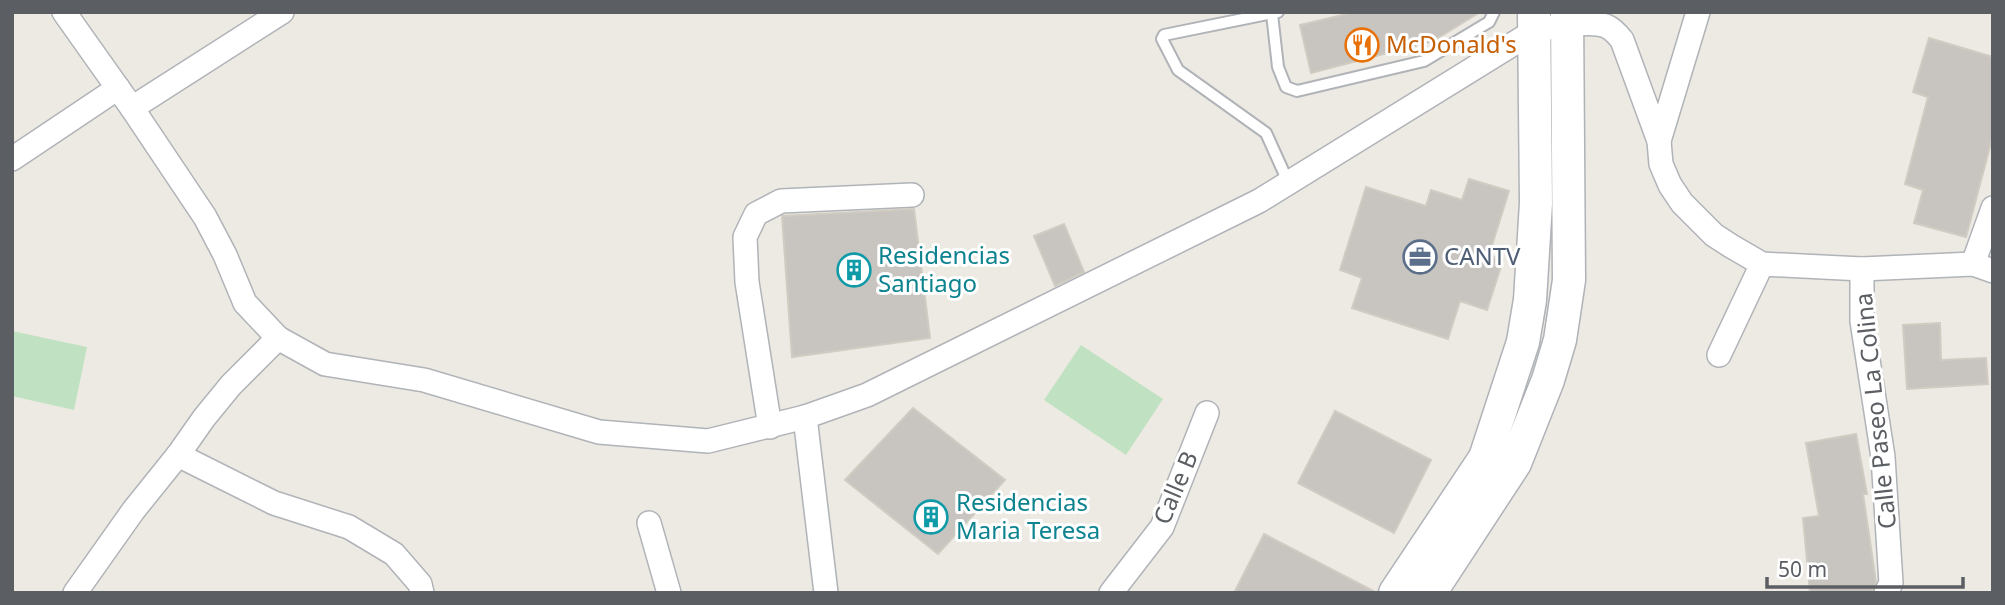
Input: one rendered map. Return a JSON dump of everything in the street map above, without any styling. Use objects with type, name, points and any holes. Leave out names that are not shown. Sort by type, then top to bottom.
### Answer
[{"type":"main road","points":[[1430,593],[1516,463],[1548,380],[1560,340],[1569,280],[1567,18]]},
{"type":"main road","points":[[1395,593],[1485,458],[1523,342],[1530,300],[1536,203],[1534,21]]},
{"type":"street","points":[[64,12],[205,217],[225,255],[245,303],[278,338],[325,365],[424,380],[599,432],[708,441],[805,417],[867,395],[1259,201],[1289,184],[1534,21],[1567,18],[1604,25],[1616,33],[1622,40],[1659,141],[1661,164],[1670,185],[1682,203],[1714,235],[1762,264],[1862,269],[1983,268],[1993,208]]},
{"type":"street","points":[[132,108],[282,12]]},
{"type":"street","points":[[1659,141],[1698,12]]},
{"type":"street","points":[[12,159],[118,88]]},
{"type":"street","points":[[770,427],[747,282],[745,237],[757,214],[781,201],[912,195]]},
{"type":"street","points":[[1719,355],[1762,264]]},
{"type":"street","name":"Calle Paseo La Colina","points":[[1862,269],[1862,321],[1887,500],[1891,583],[1886,593]]},
{"type":"street","points":[[75,593],[204,418],[231,385],[278,338]]},
{"type":"street","name":"Calle B","points":[[1111,593],[1161,527],[1207,412]]},
{"type":"street","points":[[805,417],[826,593]]},
{"type":"street","points":[[178,455],[274,503],[349,527],[394,554],[420,584],[422,593]]},
{"type":"street","points":[[649,523],[669,593]]},
{"type":"lane","points":[[1289,184],[1266,133],[1178,70],[1161,38],[1164,35],[1275,13],[1280,77],[1286,87],[1297,91],[1424,61],[1489,22],[1494,12]]},
{"type":"green space","points":[[12,331],[87,347],[74,410],[12,396]]},
{"type":"green space","points":[[1081,345],[1163,399],[1126,455],[1044,400]]},
{"type":"building","name":"McDonald's","points":[[1355,12],[1480,12],[1433,41],[1311,73],[1300,25]]},
{"type":"building","points":[[1929,38],[1993,57],[1993,135],[1966,237],[1914,223],[1923,190],[1905,184],[1928,97],[1913,92]]},
{"type":"building","name":"CANTV","points":[[1469,179],[1509,191],[1489,255],[1503,260],[1487,310],[1460,301],[1448,339],[1352,308],[1362,278],[1340,270],[1366,187],[1426,206],[1431,190],[1462,200]]},
{"type":"building","name":"Residencias Santiago","points":[[914,209],[930,338],[792,357],[782,216]]},
{"type":"building","points":[[1064,224],[1084,272],[1055,286],[1034,236]]},
{"type":"building","points":[[1940,323],[1941,360],[1986,358],[1988,384],[1907,389],[1903,325]]},
{"type":"building","name":"Residencias Maria Teresa","points":[[913,408],[1005,480],[938,554],[845,480]]},
{"type":"building","points":[[1335,411],[1431,460],[1394,533],[1298,483]]},
{"type":"building","points":[[1856,434],[1867,494],[1863,494],[1876,582],[1872,593],[1810,593],[1803,518],[1819,516],[1806,443]]},
{"type":"building","points":[[1264,534],[1377,593],[1234,593]]},
{"type":"place","name":"McDonald's","points":[[1362,45]]},
{"type":"place","name":"CANTV","points":[[1420,257]]},
{"type":"place","name":"Residencias Santiago","points":[[854,270]]},
{"type":"place","name":"Residencias Maria Teresa","points":[[931,517]]}]
